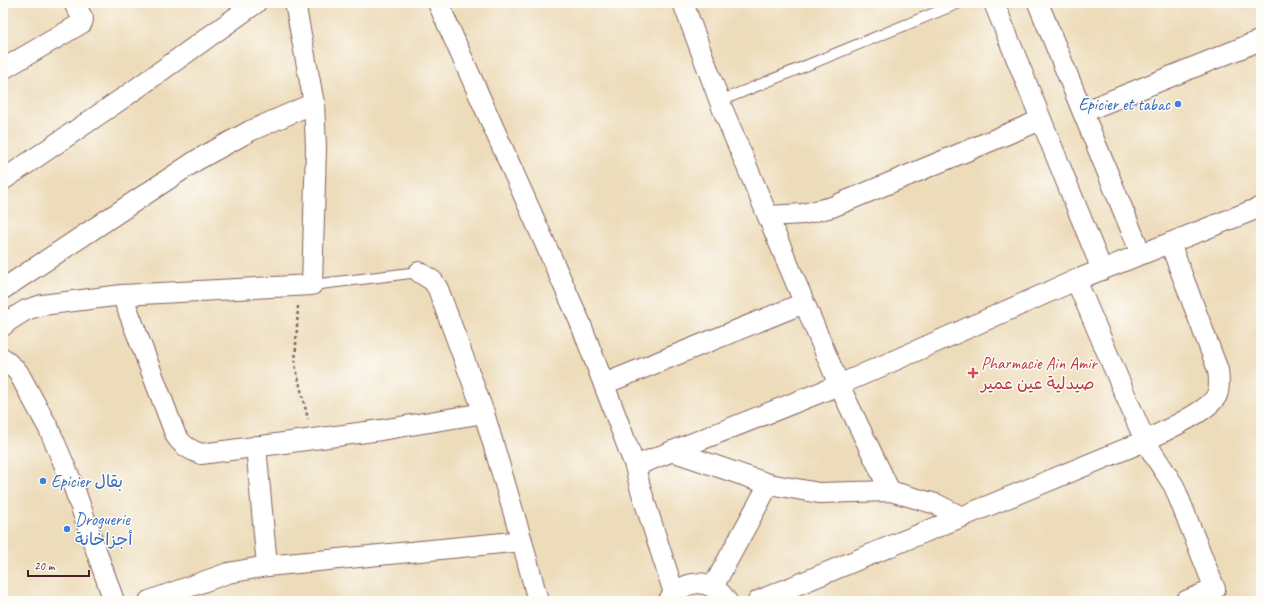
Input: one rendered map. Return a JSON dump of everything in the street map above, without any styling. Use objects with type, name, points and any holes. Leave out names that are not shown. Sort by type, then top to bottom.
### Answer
[{"type":"street","points":[[3,70],[82,23],[83,19],[74,3]]},
{"type":"street","points":[[3,180],[126,96],[256,3]]},
{"type":"street","points":[[3,326],[26,310],[42,305],[122,295],[305,286],[316,148],[314,103],[295,3]]},
{"type":"street","points":[[438,3],[568,294],[604,384],[635,466],[671,597],[683,586],[703,584],[713,587],[722,593],[727,601]]},
{"type":"street","points":[[683,3],[720,100],[804,303],[839,385],[890,491]]},
{"type":"street","points":[[994,3],[1102,270]]},
{"type":"street","points":[[1038,3],[1141,254]]},
{"type":"street","points":[[1083,112],[1261,40]]},
{"type":"street","points":[[3,289],[197,160],[250,131],[314,103]]},
{"type":"street","points":[[768,216],[803,214],[832,207],[1041,120]]},
{"type":"street","points":[[635,466],[839,385],[1076,280],[1261,207]]},
{"type":"street","points":[[758,601],[1145,441],[1205,409],[1217,396],[1219,383],[1218,370],[1170,243]]},
{"type":"street","points":[[419,272],[433,281],[438,289],[484,413],[538,601]]},
{"type":"street","points":[[1076,280],[1145,441],[1174,486],[1218,595],[1186,601]]},
{"type":"street","points":[[122,295],[176,436],[189,450],[201,454],[313,439],[484,413]]},
{"type":"street","points":[[604,384],[804,303]]},
{"type":"street","points":[[3,358],[18,372],[49,429],[73,485],[114,601]]},
{"type":"street","points":[[256,446],[267,566]]},
{"type":"street","points":[[672,451],[769,484],[818,493],[890,491],[936,504],[962,517]]},
{"type":"street","points":[[713,587],[769,484]]},
{"type":"street","points":[[149,601],[228,573],[267,566],[522,541]]},
{"type":"lane","points":[[720,100],[960,3]]},
{"type":"lane","points":[[305,286],[419,272]]},
{"type":"path","points":[[305,286],[295,365],[313,439]]},
{"type":"place","name":"Epicier et tabac","points":[[1178,104]]},
{"type":"place","name":"Pharmacie Ain Amir صيدلية عين عمير","points":[[973,373]]},
{"type":"place","name":"Epicier بقال","points":[[43,481]]},
{"type":"place","name":"Droguerie أجزاخانة","points":[[67,529]]}]
